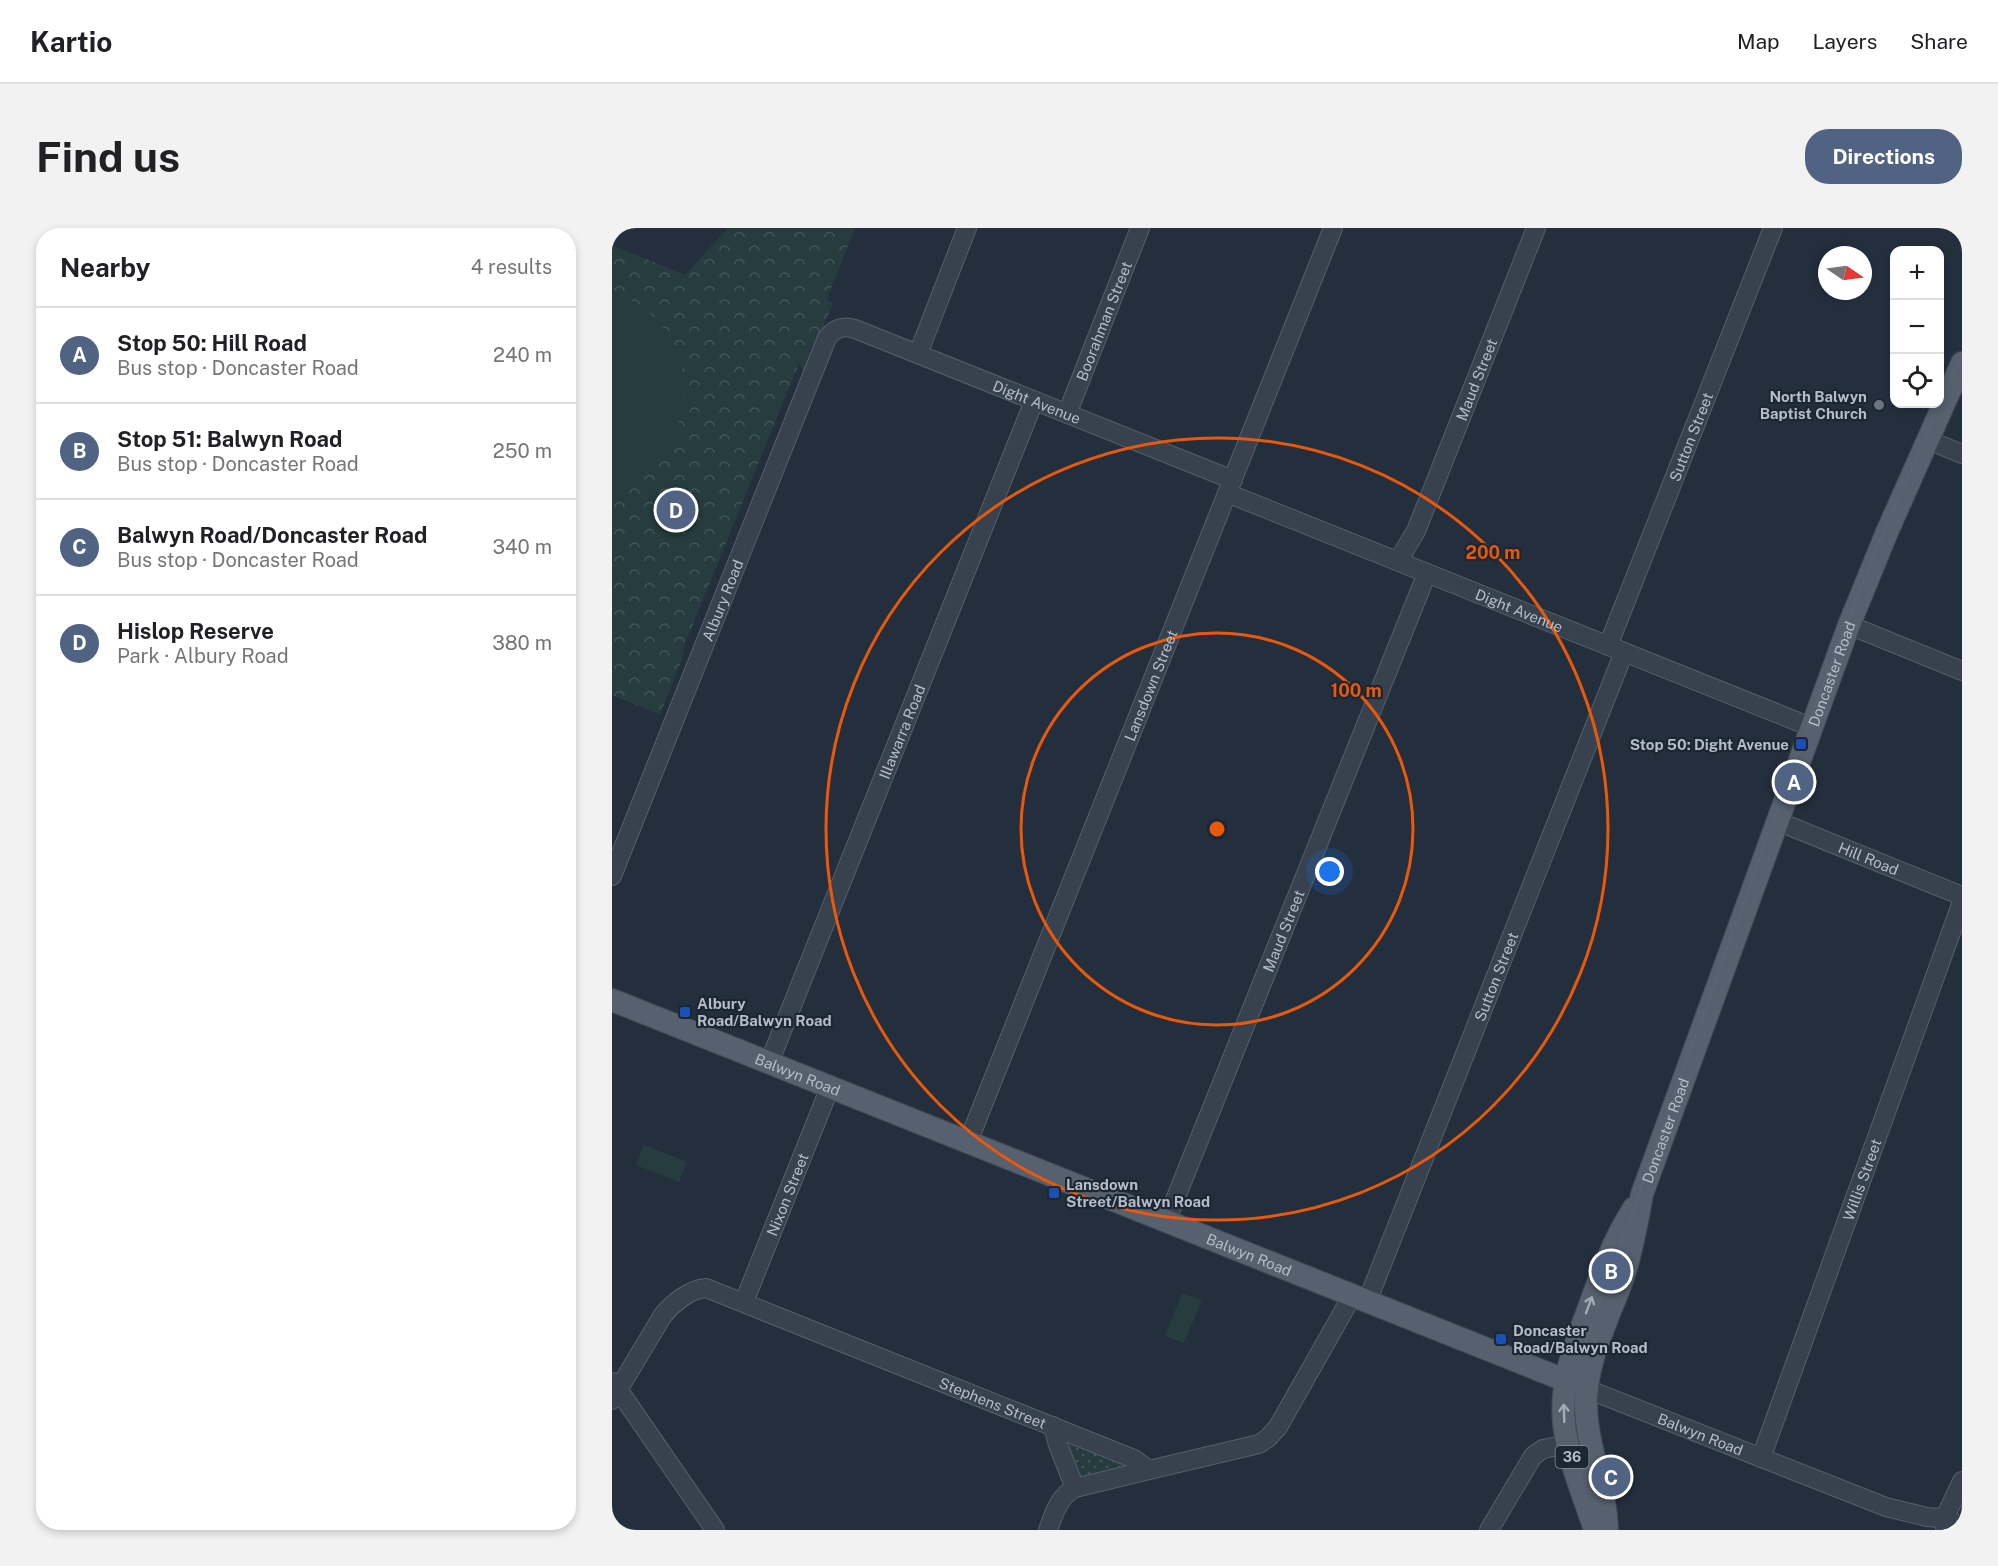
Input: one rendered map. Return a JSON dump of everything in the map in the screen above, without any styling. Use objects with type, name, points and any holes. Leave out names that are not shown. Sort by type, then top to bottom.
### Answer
[{"type":"main road","name":"Doncaster Road","points":[[1607,1530],[1606,1511],[1587,1427],[1587,1389],[1592,1362],[1629,1259],[1642,1194],[1849,625],[1962,363]]},
{"type":"main road","name":"Balwyn Road","points":[[612,1000],[1587,1389]]},
{"type":"main road","name":"Doncaster Road","points":[[1595,1530],[1568,1444],[1563,1409],[1565,1381],[1571,1356],[1603,1267],[1616,1237],[1642,1194]]},
{"type":"street","points":[[918,354],[967,228]]},
{"type":"street","name":"Boorahman Street","points":[[1067,414],[1140,228]]},
{"type":"street","name":"Lansdown Street","points":[[968,1142],[1333,228]]},
{"type":"street","name":"Maud Street","points":[[1403,563],[1536,228]]},
{"type":"street","name":"Sutton Street","points":[[1359,1299],[1616,649],[1773,228]]},
{"type":"street","name":"Dight Avenue","points":[[839,328],[855,328],[1067,414],[1403,563],[1811,727]]},
{"type":"street","name":"Albury Road","points":[[612,876],[827,338],[839,328]]},
{"type":"street","name":"Illawarra Road","points":[[768,1063],[1034,401]]},
{"type":"street","points":[[1928,440],[1962,454]]},
{"type":"street","name":"Maud Street","points":[[1166,1222],[1427,573]]},
{"type":"street","points":[[1849,625],[1962,671]]},
{"type":"street","name":"Hill Road","points":[[1777,821],[1962,896]]},
{"type":"street","name":"Willis Street","points":[[1761,1458],[1962,902]]},
{"type":"street","name":"Nixon Street","points":[[744,1302],[830,1087]]},
{"type":"street","name":"Stephens Street","points":[[614,1390],[663,1315],[672,1305],[701,1288],[744,1302],[1053,1426],[1134,1459],[1149,1470]]},
{"type":"street","points":[[1048,1530],[1058,1504],[1069,1491],[1075,1488],[1259,1444],[1268,1438],[1278,1427],[1359,1299]]},
{"type":"street","name":"Balwyn Road","points":[[1587,1389],[1886,1507],[1897,1516],[1915,1525],[1949,1527]]},
{"type":"street","points":[[614,1390],[715,1530]]},
{"type":"street","points":[[1053,1426],[1075,1488]]},
{"type":"street","points":[[1489,1530],[1533,1456],[1546,1448],[1568,1444]]},
{"type":"street","points":[[1949,1527],[1949,1507],[1962,1481]]},
{"type":"green space","points":[[728,228],[855,228],[827,299],[833,303],[805,372],[799,363],[683,649],[684,654],[660,715],[612,695],[612,245],[685,275]]},
{"type":"green space","points":[[612,292],[633,302],[651,315],[666,331],[677,350],[683,370],[685,392],[681,414],[665,452],[647,468],[612,487]]},
{"type":"green space","points":[[644,1145],[687,1162],[679,1182],[636,1165]]},
{"type":"green space","points":[[1182,1293],[1202,1300],[1184,1343],[1165,1336]]},
{"type":"green space","points":[[1068,1441],[1124,1463],[1125,1466],[1122,1469],[1081,1478],[1066,1443]]},
{"type":"tram line","points":[[1581,1354],[1846,624],[1884,531],[1962,355]]},
{"type":"place","name":"North Balwyn Baptist Church","points":[[1879,405]]},
{"type":"place","name":"Hislop Reserve","points":[[676,510]]},
{"type":"place","name":"Stop 50: Dight Avenue","points":[[1801,744]]},
{"type":"place","name":"Stop 50: Hill Road","points":[[1794,782]]},
{"type":"place","name":"Albury Road/Balwyn Road","points":[[685,1012]]},
{"type":"place","name":"Lansdown Street/Balwyn Road","points":[[1054,1193]]},
{"type":"place","name":"Stop 51: Balwyn Road","points":[[1611,1271]]},
{"type":"place","name":"Doncaster Road/Balwyn Road","points":[[1501,1339]]},
{"type":"place","name":"Balwyn Road/Doncaster Road","points":[[1611,1477]]}]
